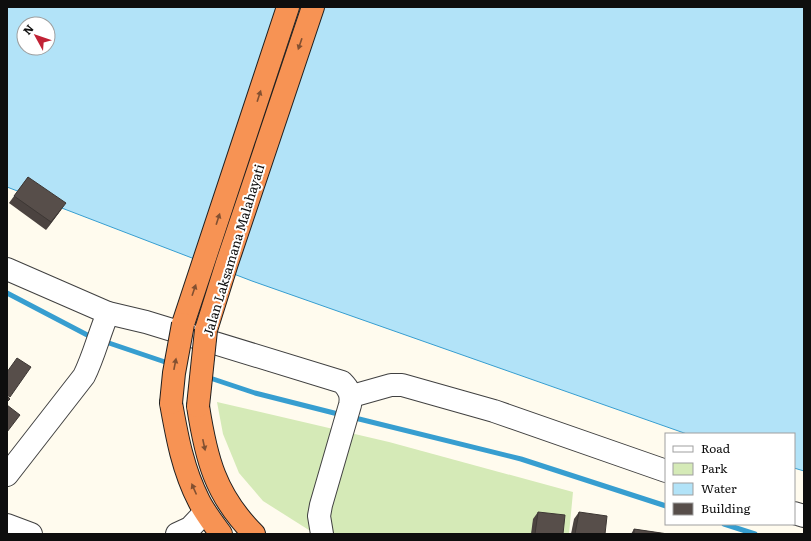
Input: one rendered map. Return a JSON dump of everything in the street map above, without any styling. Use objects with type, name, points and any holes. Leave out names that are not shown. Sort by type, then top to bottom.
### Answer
[{"type":"highway","name":"Jalan Laksamana Malahayati","points":[[221,534],[205,512],[188,477],[179,446],[172,403],[174,373],[183,324],[288,7]]},
{"type":"highway","name":"Jalan Laksamana Malahayati","points":[[254,534],[244,524],[222,494],[206,452],[198,406],[200,376],[206,330],[313,7]]},
{"type":"street","points":[[7,269],[105,322],[146,322],[342,382],[351,400],[321,505],[319,516],[322,534]]},
{"type":"street","points":[[7,475],[84,376],[90,365],[105,322]]},
{"type":"street","points":[[351,400],[382,387],[402,385],[494,411],[665,471]]},
{"type":"street","points":[[177,534],[190,528],[205,512]]},
{"type":"street","points":[[7,525],[31,534]]},
{"type":"green space","points":[[217,402],[389,442],[573,492],[569,534],[318,534],[312,532],[263,501],[239,473],[223,434]]},
{"type":"water","points":[[7,7],[804,7],[804,471],[795,468],[795,433],[684,433],[252,281],[7,187]]},
{"type":"building","points":[[28,177],[66,203],[51,222],[14,196]]},
{"type":"building","points":[[17,358],[31,367],[10,397],[7,395],[7,372]]},
{"type":"building","points":[[7,405],[20,415],[7,432]]},
{"type":"building","points":[[538,512],[565,515],[563,534],[535,534]]},
{"type":"building","points":[[579,512],[607,516],[605,534],[575,534]]},
{"type":"building","points":[[634,529],[668,534],[634,534]]},
{"type":"waterway","points":[[7,293],[93,338]]},
{"type":"waterway","points":[[103,341],[171,364]]},
{"type":"waterway","points":[[207,377],[255,393],[342,415]]},
{"type":"waterway","points":[[351,417],[521,459],[665,506]]},
{"type":"waterway","points":[[727,525],[755,534]]}]
